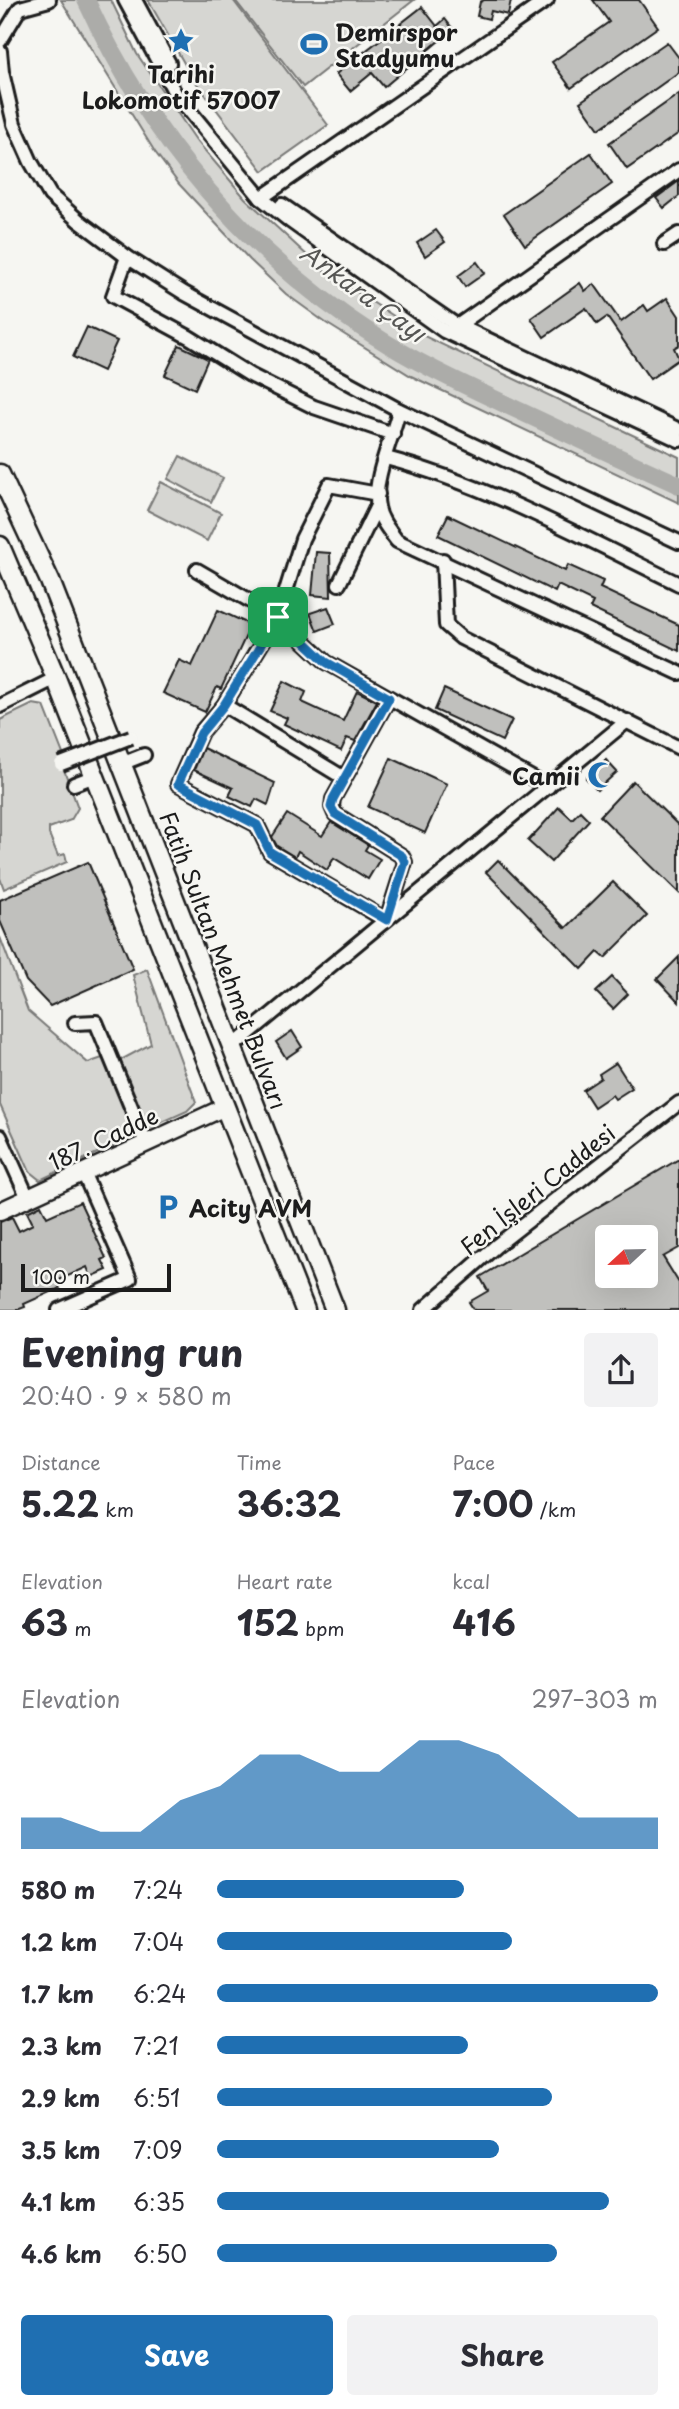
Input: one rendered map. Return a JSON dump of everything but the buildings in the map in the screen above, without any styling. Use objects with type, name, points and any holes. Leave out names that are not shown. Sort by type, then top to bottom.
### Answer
[{"type":"highway","name":"Fatih Sultan Mehmet Bulvarı","points":[[0,474],[50,581],[335,1310]]},
{"type":"highway","points":[[0,546],[56,678],[305,1310]]},
{"type":"main road","name":"187. Cadde","points":[[0,1211],[226,1107]]},
{"type":"street","points":[[0,41],[20,8],[49,0]]},
{"type":"street","points":[[125,0],[175,93],[264,196],[453,329],[679,440]]},
{"type":"street","points":[[135,0],[182,88],[264,196]]},
{"type":"street","points":[[264,196],[547,0]]},
{"type":"street","points":[[0,51],[14,124],[50,195],[127,257],[184,293],[399,410],[679,542]]},
{"type":"street","points":[[453,329],[679,170]]},
{"type":"street","points":[[664,244],[679,234]]},
{"type":"street","points":[[127,257],[113,296],[189,337],[250,376],[314,407],[393,434]]},
{"type":"street","points":[[453,329],[679,430]]},
{"type":"street","points":[[340,584],[377,500],[399,410]]},
{"type":"street","points":[[386,458],[425,468],[523,509],[679,584]]},
{"type":"street","points":[[377,500],[329,485],[302,539],[278,617],[224,705],[201,733],[178,784],[257,825],[270,852],[387,920]]},
{"type":"street","points":[[377,500],[383,523],[397,541],[679,673]]},
{"type":"street","points":[[443,561],[446,625],[461,638],[679,748]]},
{"type":"street","points":[[197,570],[278,617],[326,662],[548,787]]},
{"type":"street","points":[[0,706],[56,678]]},
{"type":"street","points":[[387,920],[405,862],[402,856],[335,814],[331,807],[344,778],[389,698]]},
{"type":"street","points":[[224,705],[344,778]]},
{"type":"street","points":[[232,1047],[627,722]]},
{"type":"street","points":[[61,764],[131,737]]},
{"type":"street","points":[[121,764],[144,755]]},
{"type":"street","points":[[74,783],[95,776]]},
{"type":"street","points":[[75,1023],[96,1022],[146,1143]]},
{"type":"street","name":"Fen İşleri Caddesi","points":[[423,1310],[496,1246],[679,1103]]},
{"type":"street","points":[[0,1136],[28,1198]]},
{"type":"street","points":[[59,1310],[130,1279],[83,1172]]},
{"type":"shaded area","points":[[61,0],[111,0],[137,54],[196,140],[245,198],[323,270],[426,337],[679,457],[679,503],[411,376],[326,323],[286,294],[179,184],[155,152]]},
{"type":"shaded area","points":[[148,0],[233,0],[328,125],[263,171],[192,77]]},
{"type":"shaded area","name":"Demirspor Stadyumu","points":[[235,0],[414,0],[303,87]]},
{"type":"shaded area","points":[[180,456],[223,478],[211,502],[168,479]]},
{"type":"shaded area","points":[[161,482],[221,513],[207,541],[147,510]]},
{"type":"shaded area","points":[[33,704],[44,706],[63,754],[59,756],[78,808],[71,820],[49,828],[58,856],[65,854],[67,862],[4,889],[0,878],[0,720]]},
{"type":"shaded area","points":[[0,937],[28,1011],[88,1063],[105,1057],[133,1127],[129,1138],[40,1180],[30,1172],[0,1105]]},
{"type":"shaded area","points":[[147,969],[196,1102],[187,1111],[147,1129],[117,1062],[151,1044],[133,975]]},
{"type":"waterway","name":"Ankara Çayı","points":[[86,0],[140,99],[171,145],[206,189],[244,230],[328,304],[375,336],[442,374],[679,485]]},
{"type":"place","name":"Tarihi Lokomotif 57007","points":[[181,41]]},
{"type":"place","name":"Demirspor Stadyumu","points":[[314,44]]},
{"type":"place","name":"Camii","points":[[601,775]]},
{"type":"place","name":"Acity AVM","points":[[168,1207]]},
{"type":"route","points":[[278,617],[326,662],[389,698],[331,807],[335,814],[402,856],[405,862],[387,920],[270,852],[257,825],[178,784],[201,733],[224,705],[278,617]]}]
